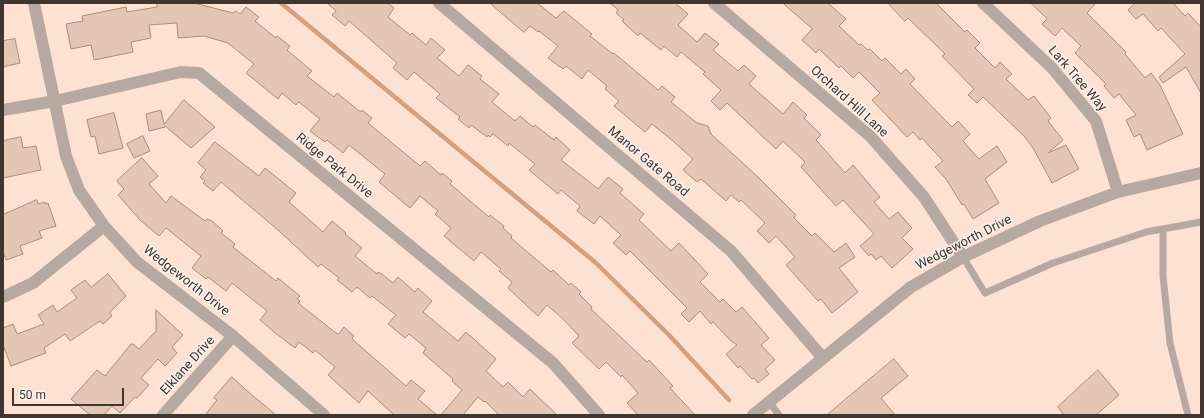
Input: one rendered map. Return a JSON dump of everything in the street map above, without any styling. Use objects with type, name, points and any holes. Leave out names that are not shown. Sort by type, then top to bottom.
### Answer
[{"type":"street","name":"Wedgeworth Drive","points":[[34,3],[66,156],[79,190],[104,226],[137,262],[233,336],[324,415]]},
{"type":"street","name":"Manor Gate Road","points":[[439,3],[730,251],[823,358]]},
{"type":"street","name":"Orchard Hill Lane","points":[[714,3],[870,136],[924,197],[963,257]]},
{"type":"street","name":"Lark Tree Way","points":[[983,3],[1052,68],[1096,121],[1118,192]]},
{"type":"street","name":"Ridge Park Drive","points":[[3,110],[55,101],[181,72],[199,74],[553,363],[600,415]]},
{"type":"street","name":"Wedgeworth Drive","points":[[753,415],[911,287],[963,257],[1040,221],[1118,192],[1201,173]]},
{"type":"street","points":[[3,297],[33,283],[104,226]]},
{"type":"street","name":"Elklane Drive","points":[[163,415],[233,336]]},
{"type":"lane","points":[[963,257],[984,293],[1053,263],[1146,232],[1201,222]]},
{"type":"lane","points":[[1163,229],[1163,276],[1170,343],[1188,415]]},
{"type":"lane","points":[[769,402],[779,415]]},
{"type":"building","points":[[157,3],[194,3],[233,13],[236,11],[240,14],[246,7],[259,17],[255,21],[276,38],[277,36],[290,46],[287,50],[312,71],[307,76],[334,97],[337,93],[358,110],[361,112],[362,110],[372,118],[368,123],[420,166],[425,161],[441,175],[442,173],[452,181],[450,184],[489,217],[490,215],[504,226],[503,228],[512,236],[511,238],[551,272],[553,270],[569,285],[571,283],[581,292],[579,294],[592,307],[591,309],[647,362],[649,360],[673,386],[670,388],[695,415],[638,415],[627,403],[638,393],[622,375],[621,377],[606,362],[599,369],[572,343],[579,336],[564,320],[547,305],[538,316],[508,288],[512,282],[499,271],[501,269],[481,252],[474,261],[444,236],[451,228],[435,214],[438,211],[420,196],[410,208],[379,182],[385,174],[349,145],[343,153],[327,140],[325,142],[310,131],[320,119],[299,102],[296,105],[282,93],[278,99],[246,73],[254,64],[228,43],[204,36],[178,38],[177,23],[149,25],[151,38],[131,42],[133,52],[94,60],[91,45],[71,49],[66,24],[83,21],[82,16],[126,7],[127,12],[157,7]]},
{"type":"building","points":[[327,3],[388,3],[394,8],[388,17],[410,35],[412,33],[426,45],[431,38],[445,50],[437,58],[459,76],[468,65],[482,76],[480,79],[499,94],[492,102],[515,121],[520,116],[533,127],[535,125],[554,140],[556,137],[570,150],[561,160],[598,189],[608,177],[623,189],[620,193],[644,214],[639,220],[671,251],[679,243],[708,274],[700,282],[720,302],[723,299],[736,312],[742,307],[769,338],[761,345],[775,360],[765,369],[769,374],[758,383],[754,378],[752,379],[740,366],[738,368],[726,354],[737,345],[730,340],[713,322],[711,324],[700,311],[689,322],[681,314],[687,308],[630,251],[626,255],[613,243],[621,235],[600,216],[594,224],[577,211],[580,206],[561,190],[558,194],[529,170],[535,164],[509,143],[508,146],[493,134],[490,137],[488,135],[487,137],[471,125],[469,128],[458,119],[460,117],[436,98],[440,94],[414,72],[407,80],[393,68],[397,63],[349,21],[345,26],[332,15],[336,11]]},
{"type":"building","points":[[490,3],[537,3],[556,18],[564,11],[592,34],[590,36],[613,54],[614,53],[658,90],[662,86],[675,97],[671,102],[697,123],[708,126],[711,134],[758,177],[796,215],[794,218],[812,236],[815,233],[834,252],[846,243],[855,257],[839,268],[858,292],[832,313],[821,299],[818,301],[786,265],[795,257],[776,236],[769,243],[757,231],[765,223],[741,200],[739,202],[731,195],[726,201],[701,179],[697,182],[683,170],[693,159],[673,141],[652,124],[645,132],[614,106],[619,101],[605,89],[607,86],[588,70],[582,79],[566,66],[563,69],[548,58],[558,46],[530,26],[524,32]]},
{"type":"building","points":[[610,3],[675,3],[688,14],[678,25],[697,42],[705,33],[719,44],[713,50],[738,71],[744,65],[756,76],[749,84],[783,114],[793,102],[807,115],[804,118],[821,135],[816,140],[845,173],[853,165],[880,197],[874,202],[889,219],[898,212],[912,228],[902,238],[913,249],[892,268],[881,256],[876,260],[871,254],[869,256],[860,246],[874,234],[843,200],[836,206],[801,167],[805,162],[783,141],[776,149],[727,103],[720,110],[711,101],[721,90],[703,74],[705,72],[681,52],[677,57],[664,46],[661,50],[640,33],[638,36],[622,21],[624,20],[616,13],[618,10]]},
{"type":"building","points":[[783,3],[828,3],[846,19],[839,26],[859,45],[861,44],[868,50],[870,49],[882,61],[885,58],[901,74],[906,69],[915,79],[910,84],[952,127],[958,121],[970,134],[963,141],[979,159],[997,146],[1007,162],[985,179],[999,203],[973,219],[964,204],[962,205],[946,179],[935,167],[943,161],[922,138],[920,140],[913,132],[907,137],[872,100],[880,93],[859,72],[853,78],[841,66],[839,68],[819,49],[816,53],[802,40],[812,29]]},
{"type":"building","points":[[888,3],[936,3],[965,32],[967,30],[980,43],[975,48],[995,68],[1000,62],[1012,74],[1006,79],[1028,100],[1034,96],[1051,118],[1048,121],[1063,140],[1048,153],[1066,145],[1079,169],[1052,183],[1033,148],[1024,136],[983,97],[977,103],[968,95],[974,89],[942,56],[945,54],[908,18],[905,21]]},
{"type":"building","points":[[1031,3],[1096,3],[1087,13],[1126,52],[1125,54],[1145,78],[1151,73],[1160,85],[1183,134],[1147,150],[1140,134],[1134,137],[1126,120],[1136,115],[1119,94],[1114,98],[1104,86],[1106,84],[1075,53],[1081,46],[1062,28],[1055,36],[1042,24],[1047,19]]},
{"type":"building","points":[[1133,3],[1173,3],[1185,16],[1188,13],[1201,27],[1201,93],[1186,67],[1163,83],[1159,77],[1185,54],[1161,28],[1158,31],[1143,14],[1136,19],[1128,10],[1134,4]]},
{"type":"building","points":[[15,39],[20,63],[3,67],[3,41]]},
{"type":"building","points":[[184,100],[215,127],[191,148],[165,126],[149,131],[146,114],[161,110],[164,124]]},
{"type":"building","points":[[114,113],[123,148],[99,154],[95,136],[91,137],[87,120]]},
{"type":"building","points":[[143,136],[150,151],[134,158],[127,144]]},
{"type":"building","points":[[21,137],[23,148],[36,146],[41,170],[3,178],[3,141]]},
{"type":"building","points":[[215,142],[259,176],[265,168],[296,193],[289,202],[323,232],[332,221],[362,248],[355,256],[377,274],[378,272],[382,274],[393,283],[398,277],[415,292],[418,288],[432,301],[423,312],[458,341],[466,332],[496,359],[486,371],[503,387],[508,382],[523,397],[530,389],[557,415],[499,415],[485,401],[484,402],[478,397],[463,415],[441,415],[462,390],[452,381],[453,379],[423,353],[426,348],[409,334],[405,338],[388,324],[396,315],[372,296],[370,298],[357,287],[352,292],[337,280],[339,278],[321,264],[318,267],[278,230],[221,182],[213,191],[203,183],[205,181],[200,177],[206,170],[198,163]]},
{"type":"building","points":[[142,158],[158,176],[149,184],[166,203],[171,196],[205,221],[207,219],[212,221],[223,231],[221,233],[235,244],[233,247],[276,281],[278,278],[300,296],[297,299],[300,301],[298,303],[336,333],[339,334],[344,327],[354,336],[352,338],[353,340],[406,386],[411,380],[425,391],[418,399],[437,415],[394,415],[368,391],[359,403],[328,375],[335,367],[315,350],[313,353],[299,342],[295,348],[260,320],[267,311],[232,283],[226,291],[208,277],[206,279],[192,268],[201,256],[166,228],[159,236],[140,220],[118,195],[124,189],[117,181]]},
{"type":"building","points":[[37,200],[38,204],[45,202],[45,204],[48,203],[56,226],[39,231],[42,238],[20,246],[23,254],[6,260],[3,252],[3,215]]},
{"type":"building","points":[[108,274],[126,296],[110,312],[112,316],[103,324],[100,321],[70,341],[65,334],[44,348],[46,353],[11,366],[3,345],[3,328],[13,324],[17,334],[44,324],[38,315],[53,305],[57,312],[77,298],[71,290],[85,280],[91,287]]},
{"type":"building","points":[[156,310],[183,335],[172,347],[177,353],[165,366],[158,359],[141,378],[149,385],[120,413],[112,406],[104,415],[90,415],[71,399],[97,370],[105,376],[131,344],[139,349],[156,331]]},
{"type":"building","points":[[894,359],[908,376],[881,398],[895,415],[827,415]]},
{"type":"building","points":[[1098,370],[1119,395],[1096,415],[1064,415],[1058,407]]},
{"type":"building","points":[[232,377],[276,415],[205,415],[217,400],[214,398]]},
{"type":"waterway","points":[[281,3],[596,263],[668,334],[729,400]]}]
